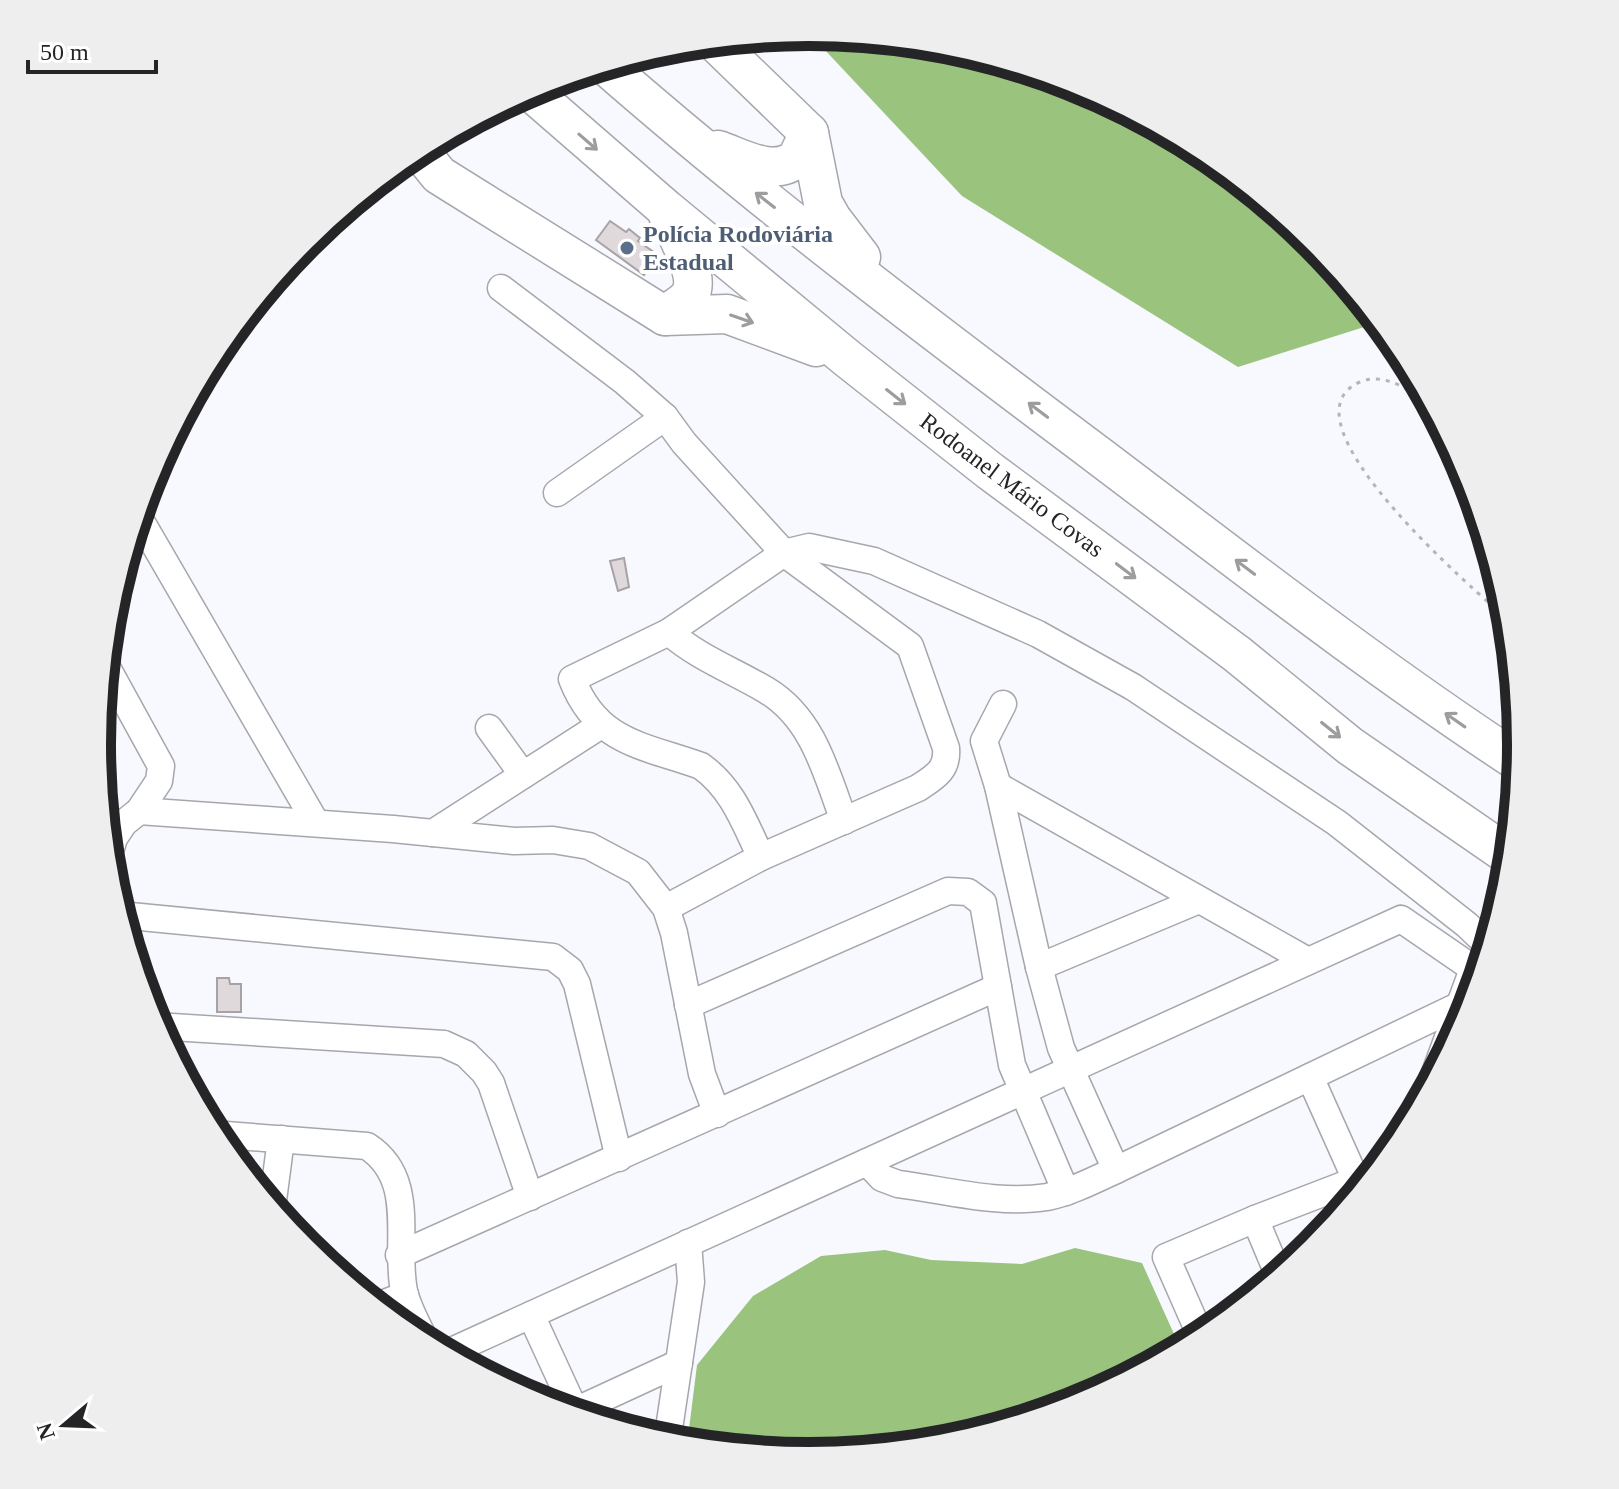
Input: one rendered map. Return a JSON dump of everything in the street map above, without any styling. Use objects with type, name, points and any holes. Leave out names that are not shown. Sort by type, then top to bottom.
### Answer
[{"type":"highway","points":[[725,51],[809,133],[817,184],[827,211],[897,304]]},
{"type":"highway","points":[[615,74],[692,141],[897,304],[1268,584],[1508,755]]},
{"type":"highway","name":"Rodoanel Mário Covas","points":[[540,100],[666,209],[990,471],[1237,654],[1350,746],[1500,849]]},
{"type":"highway","points":[[692,141],[758,164],[778,167],[797,158],[809,133]]},
{"type":"highway","points":[[427,160],[439,175],[665,316],[727,314],[848,359]]},
{"type":"highway","points":[[665,316],[688,298],[693,283],[690,267],[666,209]]},
{"type":"street","points":[[501,288],[625,382],[665,417],[684,443],[784,553],[910,646],[946,748],[946,762],[940,773],[918,788],[761,857],[666,908]]},
{"type":"street","points":[[557,493],[665,417]]},
{"type":"street","points":[[145,529],[316,823]]},
{"type":"street","points":[[761,857],[733,798],[713,775],[701,766],[622,738],[601,725],[581,701],[572,679],[669,632],[784,553],[809,547],[874,561],[1038,634],[1133,687],[1337,823],[1480,938]]},
{"type":"street","points":[[669,632],[682,643],[766,690],[791,709],[816,745],[844,821]]},
{"type":"street","points":[[114,680],[161,766],[159,781],[139,811],[117,834]]},
{"type":"street","points":[[1003,704],[984,741],[998,786],[1039,967],[1061,1048],[1116,1170]]},
{"type":"street","points":[[433,833],[601,725]]},
{"type":"street","points":[[489,728],[523,775]]},
{"type":"street","points":[[998,786],[1308,961]]},
{"type":"street","points":[[139,811],[514,841],[553,840],[589,846],[638,872],[666,908],[674,933],[702,1074],[717,1114]]},
{"type":"street","points":[[688,1005],[948,891],[968,892],[983,903],[1012,1065],[1066,1192]]},
{"type":"street","points":[[1039,967],[1199,900]]},
{"type":"street","points":[[133,916],[553,957],[570,970],[577,984],[619,1158]]},
{"type":"street","points":[[458,1348],[1401,919],[1471,968]]},
{"type":"street","points":[[399,1255],[998,987]]},
{"type":"street","points":[[867,1162],[882,1178],[898,1184],[1018,1199],[1066,1192],[1457,1006]]},
{"type":"street","points":[[171,1027],[444,1044],[455,1048],[476,1062],[491,1083],[530,1197]]},
{"type":"street","points":[[1310,1077],[1360,1174]]},
{"type":"street","points":[[231,1135],[367,1146],[383,1158],[399,1186],[399,1255],[405,1295],[417,1322]]},
{"type":"street","points":[[274,1193],[281,1139]]},
{"type":"street","points":[[1196,1326],[1166,1257],[1255,1219],[1351,1185]]},
{"type":"street","points":[[1255,1219],[1275,1266]]},
{"type":"street","points":[[669,1429],[691,1282],[688,1243]]},
{"type":"street","points":[[388,1302],[405,1295]]},
{"type":"street","points":[[531,1315],[570,1401]]},
{"type":"street","points":[[588,1407],[679,1363]]},
{"type":"path","points":[[1415,396],[1385,380],[1361,381],[1344,397],[1338,416],[1340,429],[1356,461],[1379,490],[1442,559],[1495,607]]},
{"type":"green space","points":[[821,46],[855,47],[946,59],[1034,83],[1118,118],[1198,164],[1235,190],[1303,251],[1369,326],[1238,367],[962,196]]},
{"type":"green space","points":[[1075,1248],[1142,1263],[1174,1334],[1173,1340],[1077,1390],[1034,1406],[946,1430],[855,1442],[810,1443],[764,1442],[689,1432],[697,1365],[753,1296],[821,1256],[885,1250],[931,1260],[1022,1264]]},
{"type":"building","name":"Polícia Rodoviária Estadual","points":[[610,221],[626,232],[629,229],[640,238],[638,241],[658,255],[644,275],[596,240]]},
{"type":"building","points":[[624,558],[629,587],[618,591],[610,561]]},
{"type":"building","points":[[217,978],[229,978],[230,984],[241,984],[241,1012],[217,1012]]},
{"type":"place","name":"Polícia Rodoviária Estadual","points":[[627,248]]}]
